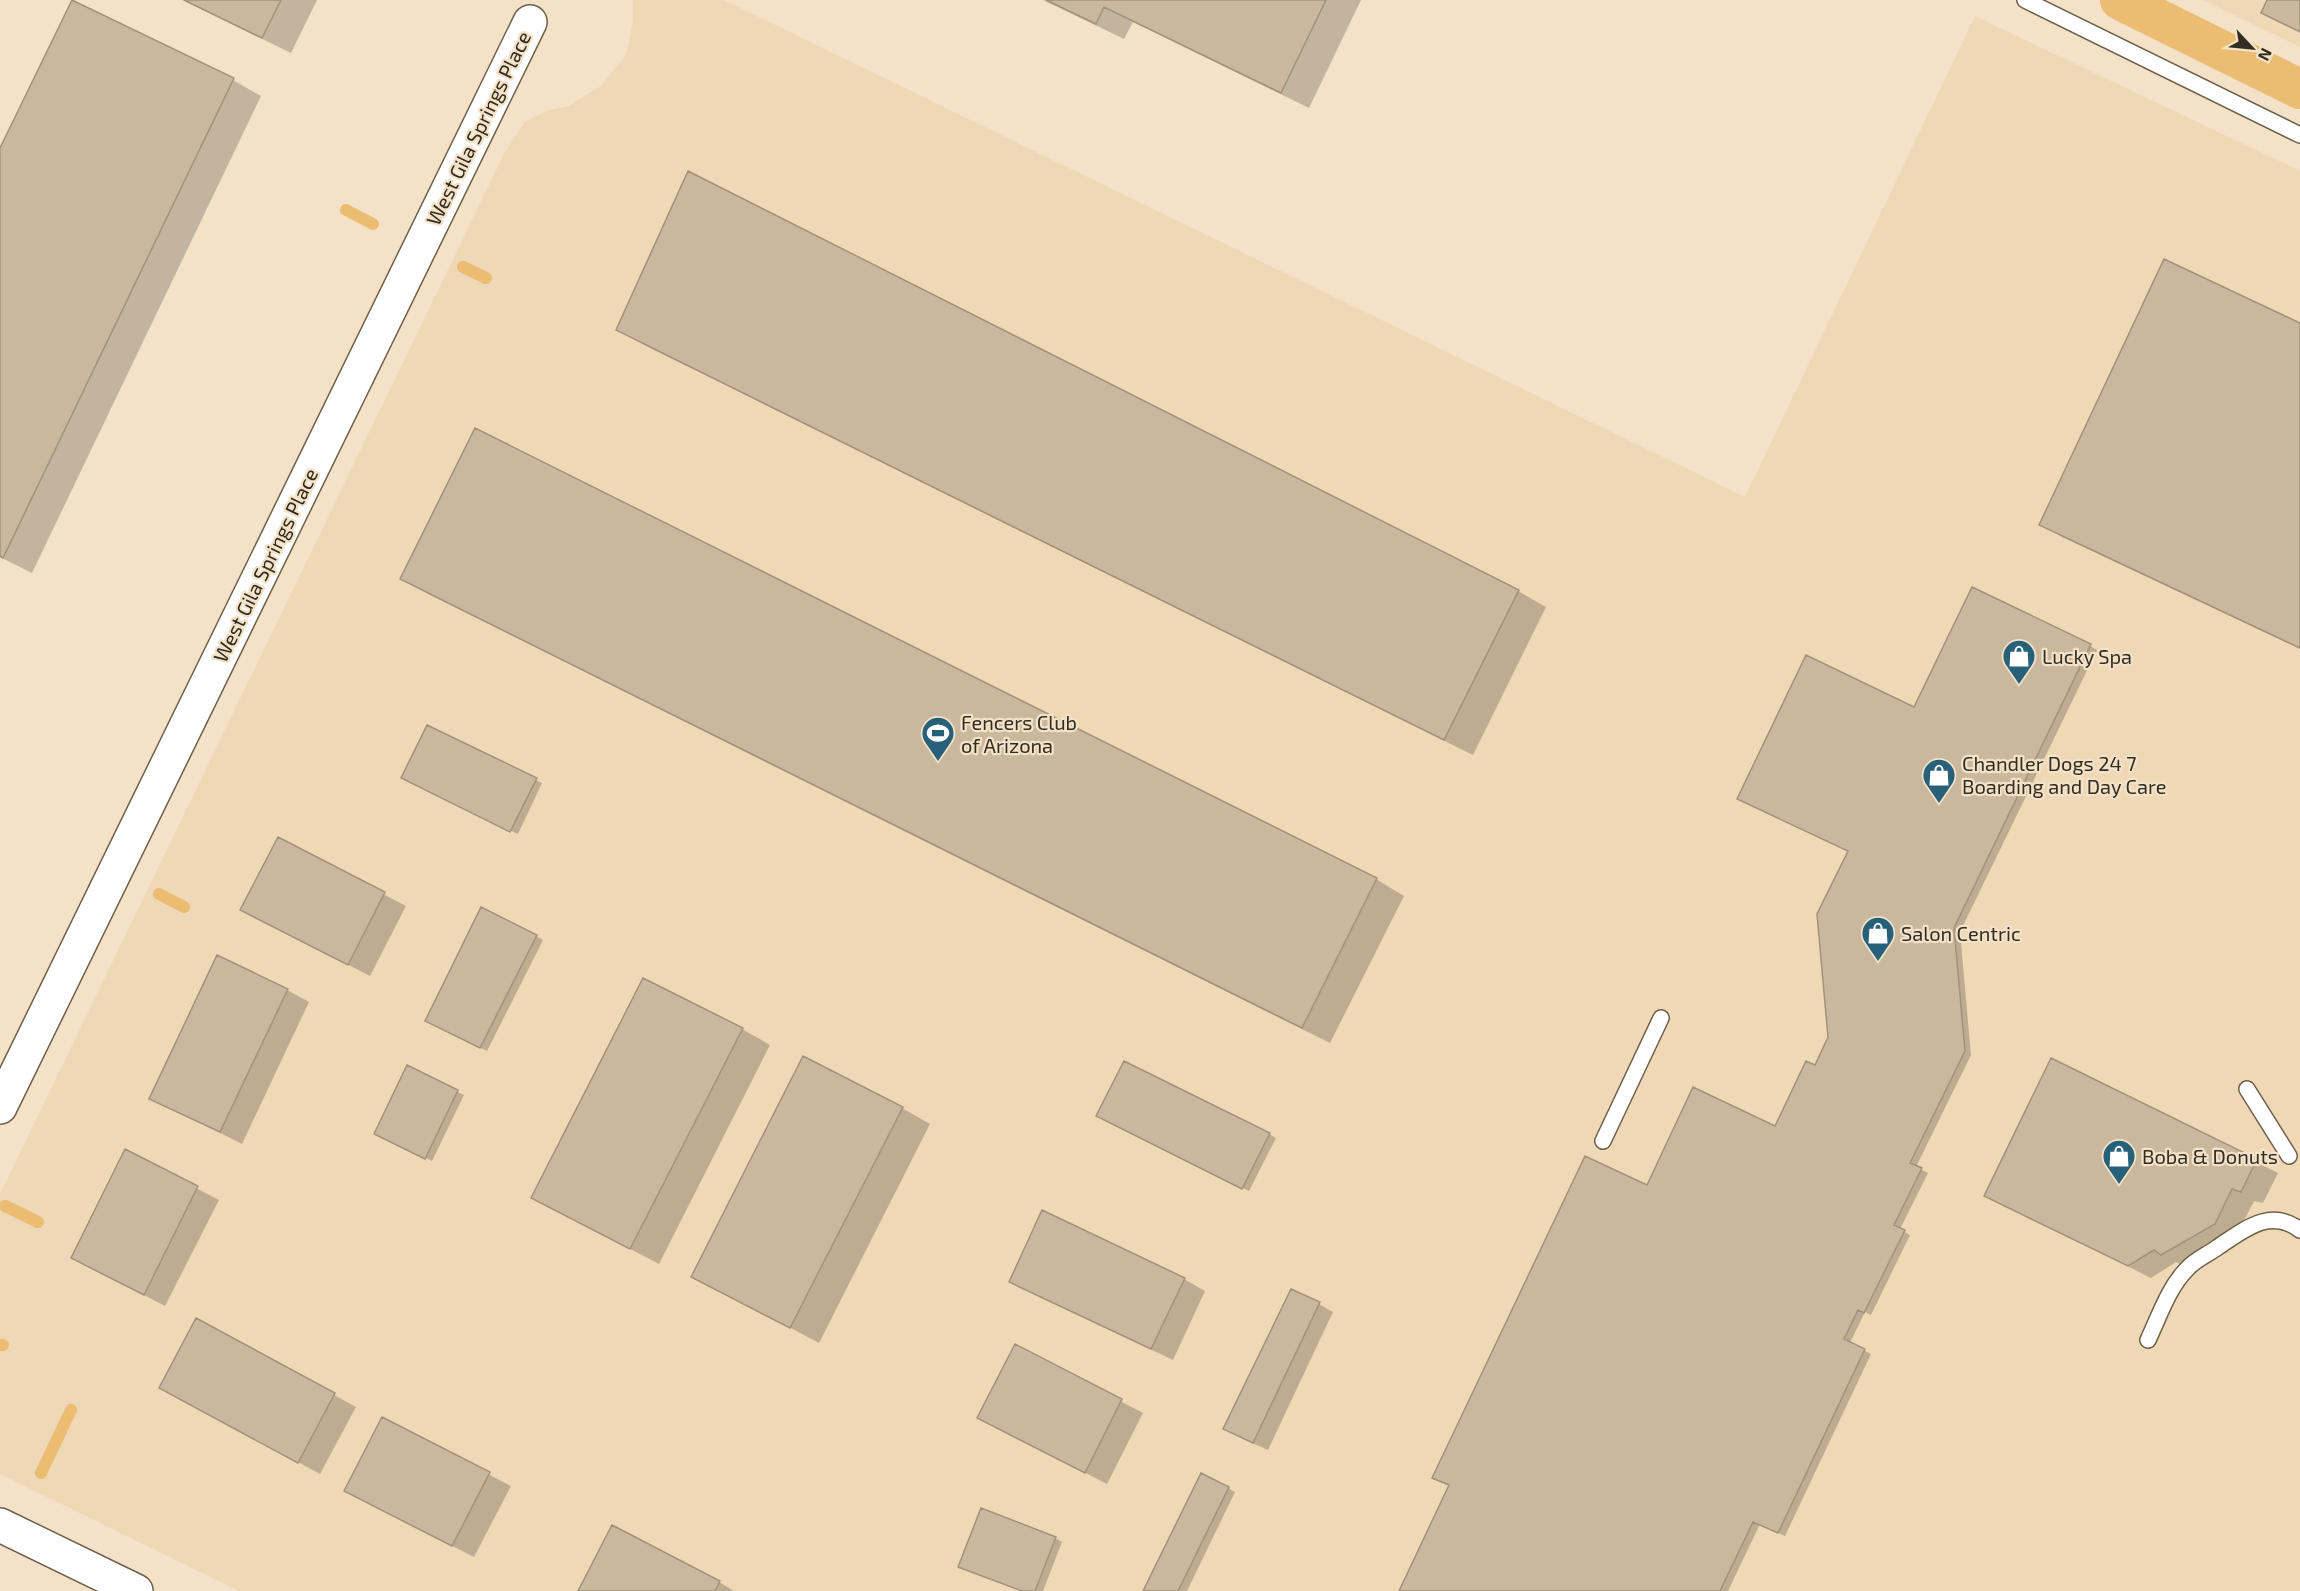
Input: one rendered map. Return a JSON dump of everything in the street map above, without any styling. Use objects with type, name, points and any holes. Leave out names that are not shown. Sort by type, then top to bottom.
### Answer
[{"type":"street","name":"West Gila Springs Place","points":[[0,1107],[530,22]]},
{"type":"street","points":[[0,1525],[136,1591]]},
{"type":"lane","points":[[2025,0],[2300,135]]},
{"type":"lane","points":[[1604,1141],[1661,1018]]},
{"type":"lane","points":[[2247,1089],[2289,1156]]},
{"type":"lane","points":[[2148,1340],[2172,1290],[2187,1268],[2255,1223],[2272,1219],[2283,1221],[2300,1230]]},
{"type":"shaded area","points":[[633,0],[724,0],[1745,497],[1975,16],[2300,171],[2300,1591],[239,1591],[0,1474],[0,1194],[505,152],[525,122],[546,111],[569,106],[601,86],[626,55],[633,22]]},
{"type":"shaded area","points":[[2203,0],[2300,0],[2300,47]]},
{"type":"building","points":[[72,0],[234,78],[3,558],[0,556],[0,148]]},
{"type":"building","points":[[184,0],[281,0],[262,38]]},
{"type":"building","points":[[1046,0],[1326,0],[1281,93],[1104,7],[1096,24]]},
{"type":"building","points":[[2267,0],[2300,0],[2300,32],[2261,13]]},
{"type":"building","points":[[688,171],[1519,590],[1444,740],[616,330]]},
{"type":"building","points":[[2164,259],[2300,323],[2300,648],[2039,525]]},
{"type":"building","points":[[475,428],[1377,878],[1302,1028],[400,579]]},
{"type":"building","points":[[1972,587],[2091,644],[1954,928],[1965,1051],[1910,1163],[1922,1168],[1894,1225],[1905,1230],[1864,1313],[1858,1310],[1844,1339],[1865,1349],[1778,1533],[1753,1522],[1720,1591],[1399,1591],[1449,1485],[1432,1478],[1585,1156],[1647,1185],[1693,1087],[1775,1126],[1806,1061],[1815,1065],[1828,1037],[1817,914],[1848,851],[1737,799],[1806,655],[1914,707]]},
{"type":"building","points":[[427,725],[537,778],[510,832],[401,778]]},
{"type":"building","points":[[278,837],[385,892],[348,965],[240,910]]},
{"type":"building","points":[[481,907],[537,935],[480,1048],[425,1021]]},
{"type":"building","points":[[217,955],[288,989],[220,1132],[149,1099]]},
{"type":"building","points":[[643,978],[743,1028],[630,1249],[531,1198]]},
{"type":"building","points":[[803,1056],[903,1107],[790,1328],[691,1277]]},
{"type":"building","points":[[2051,1058],[2257,1159],[2241,1192],[2232,1189],[2215,1224],[2161,1255],[2154,1250],[2128,1266],[1984,1196]]},
{"type":"building","points":[[1124,1061],[1270,1133],[1242,1189],[1096,1116]]},
{"type":"building","points":[[407,1065],[458,1090],[425,1159],[374,1134]]},
{"type":"building","points":[[125,1149],[198,1186],[144,1295],[71,1258]]},
{"type":"building","points":[[1042,1210],[1185,1278],[1151,1349],[1009,1282]]},
{"type":"building","points":[[1291,1289],[1320,1302],[1253,1443],[1223,1429]]},
{"type":"building","points":[[196,1318],[335,1393],[298,1463],[159,1388]]},
{"type":"building","points":[[1015,1344],[1122,1399],[1085,1473],[977,1418]]},
{"type":"building","points":[[382,1417],[490,1472],[452,1546],[344,1491]]},
{"type":"building","points":[[1201,1473],[1229,1487],[1178,1591],[1143,1591]]},
{"type":"building","points":[[981,1508],[1056,1537],[1035,1591],[1022,1591],[958,1567]]},
{"type":"building","points":[[612,1525],[720,1581],[715,1591],[578,1591]]},
{"type":"waterway","points":[[2120,0],[2300,89]]},
{"type":"waterway","points":[[346,210],[373,224]]},
{"type":"waterway","points":[[463,267],[486,278]]},
{"type":"waterway","points":[[159,894],[184,907]]},
{"type":"waterway","points":[[5,1206],[38,1222]]},
{"type":"waterway","points":[[41,1473],[71,1410]]},
{"type":"place","name":"Lucky Spa","points":[[2019,685]]},
{"type":"place","name":"Fencers Club of Arizona","points":[[938,762]]},
{"type":"place","name":"Chandler Dogs 24 7 Boarding and Day Care","points":[[1939,804]]},
{"type":"place","name":"Salon Centric","points":[[1878,962]]},
{"type":"place","name":"Boba & Donuts","points":[[2119,1185]]}]
